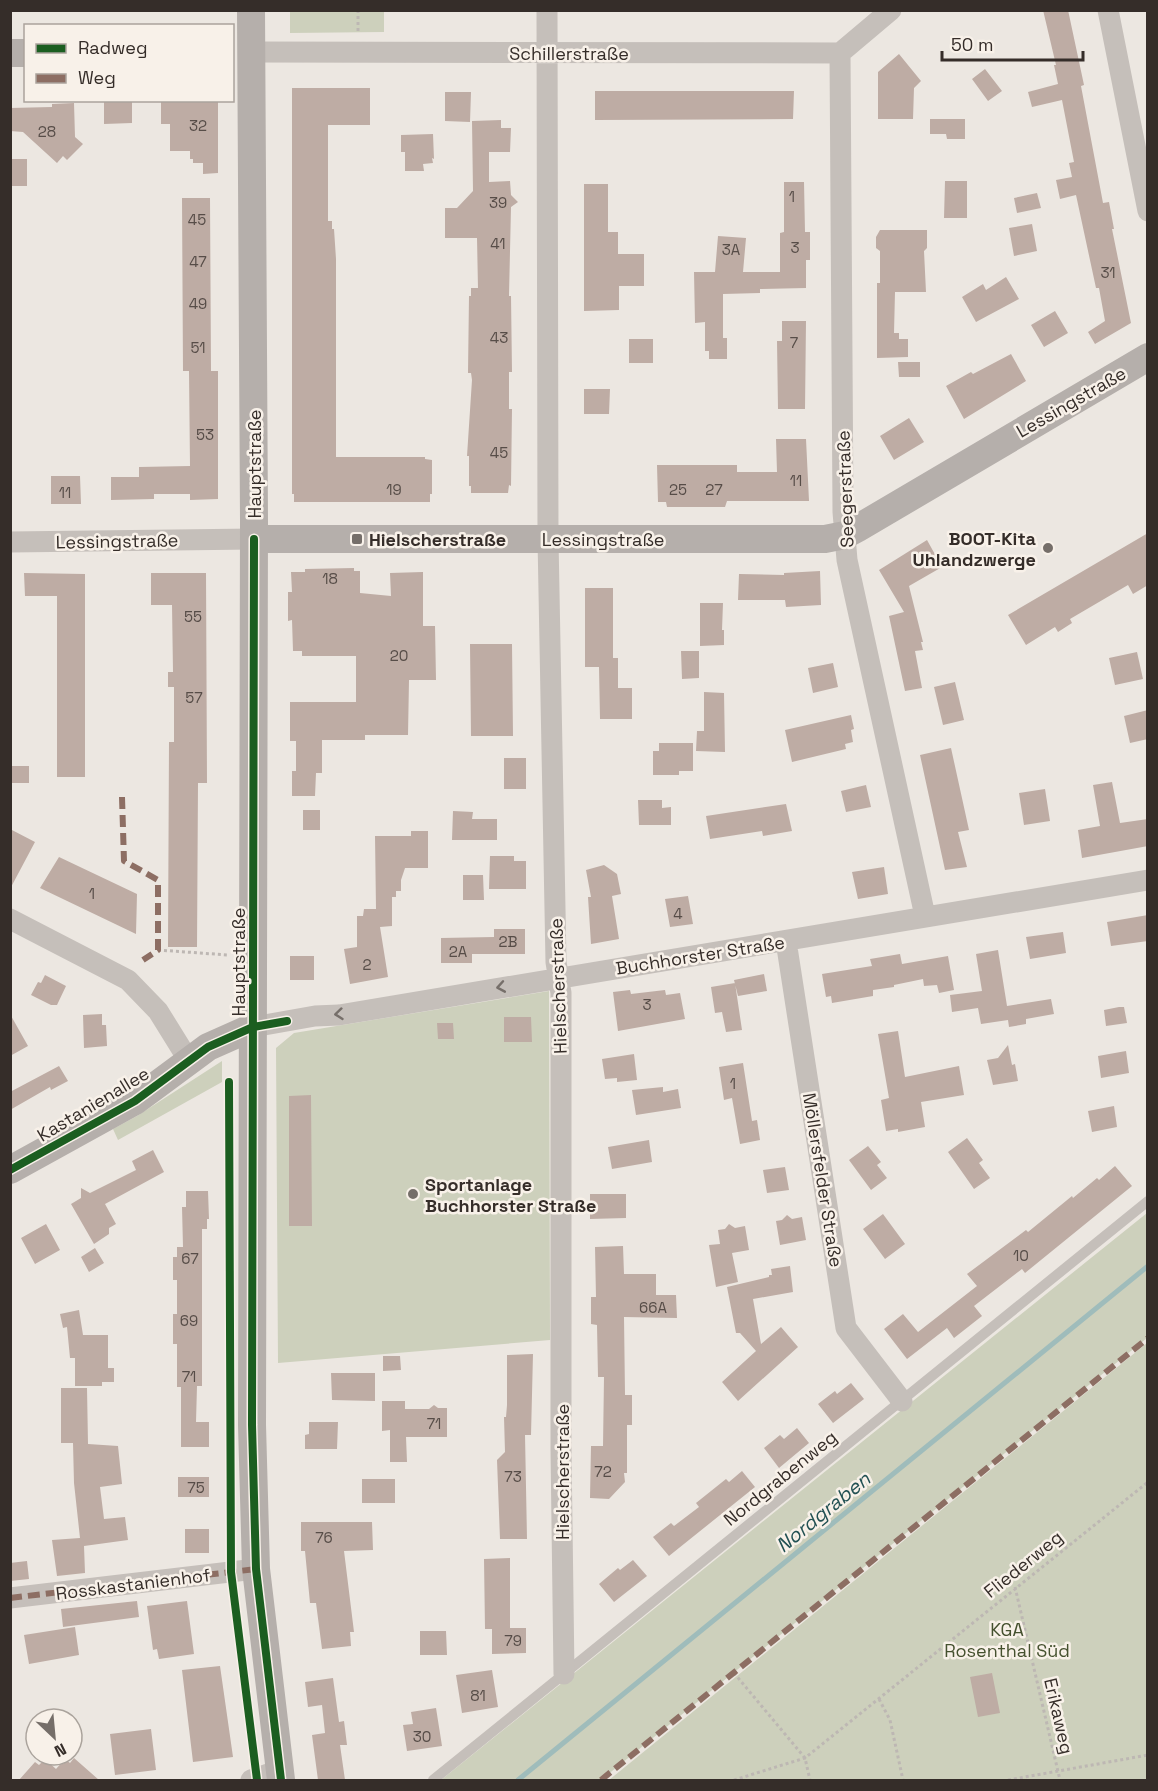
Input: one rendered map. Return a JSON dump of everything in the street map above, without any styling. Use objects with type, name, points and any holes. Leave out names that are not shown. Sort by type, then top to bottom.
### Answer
[{"type":"main road","name":"Hauptstraße","points":[[251,10],[242,53],[254,539],[252,1425],[256,1569],[281,1775]]},
{"type":"main road","name":"Lessingstraße","points":[[254,539],[825,539],[845,535],[1148,357]]},
{"type":"main road","name":"Kastanienallee","points":[[10,1170],[135,1101],[208,1047],[253,1027]]},
{"type":"street","name":"Hielscherstraße","points":[[547,10],[548,539],[556,962],[561,993],[561,1449],[564,1674]]},
{"type":"street","points":[[840,53],[891,10]]},
{"type":"street","points":[[1108,10],[1148,211]]},
{"type":"street","name":"Schillerstraße","points":[[242,53],[840,53]]},
{"type":"street","name":"Seegerstraße","points":[[840,53],[847,560],[926,916]]},
{"type":"street","name":"Lessingstraße","points":[[10,542],[254,539]]},
{"type":"street","name":"Buchhorster Straße","points":[[253,1027],[1148,880]]},
{"type":"street","points":[[10,919],[132,983],[158,1011],[189,1061]]},
{"type":"street","name":"Möllersfelder Straße","points":[[786,941],[846,1328],[902,1401]]},
{"type":"street","name":"Rosskastanienhof","points":[[10,1598],[256,1569]]},
{"type":"street","points":[[251,1780],[281,1775]]},
{"type":"lane","name":"Nordgrabenweg","points":[[433,1780],[1148,1201]]},
{"type":"path","points":[[358,10],[358,38]]},
{"type":"path","points":[[158,950],[228,955]]},
{"type":"path","points":[[734,1673],[805,1758],[810,1780]]},
{"type":"path","points":[[879,1699],[890,1720],[903,1780]]},
{"type":"path","points":[[1008,1780],[1148,1755]]},
{"type":"path","points":[[734,1780],[805,1758]]},
{"type":"green space","points":[[290,11],[384,11],[384,32],[290,33]]},
{"type":"green space","name":"Sportanlage Buchhorster Straße","points":[[549,991],[550,1340],[278,1363],[276,1048],[294,1033]]},
{"type":"green space","points":[[222,1061],[222,1082],[118,1140],[113,1129]]},
{"type":"green space","points":[[1147,1213],[1147,1338],[601,1780],[441,1780]]},
{"type":"green space","name":"KGA Rosenthal Süd","points":[[1147,1343],[1147,1780],[609,1780]]},
{"type":"building","points":[[1043,10],[1068,10],[1084,85],[1081,86],[1103,203],[1109,202],[1114,229],[1112,229],[1131,323],[1095,344],[1088,332],[1105,321],[1099,288],[1096,288],[1076,195],[1060,199],[1056,180],[1072,177],[1069,163],[1074,162],[1062,100],[1032,107],[1028,92],[1058,84],[1054,65],[1056,65]]},
{"type":"building","points":[[899,54],[921,81],[914,88],[913,119],[878,119],[878,72]]},
{"type":"building","points":[[985,69],[1002,91],[988,101],[972,79]]},
{"type":"building","points":[[292,88],[370,88],[370,125],[328,125],[328,221],[332,221],[332,229],[334,229],[336,259],[336,457],[425,457],[425,459],[432,460],[430,502],[294,502],[294,494],[292,494]]},
{"type":"building","points":[[595,91],[794,91],[793,119],[595,120]]},
{"type":"building","points":[[445,92],[471,92],[470,122],[445,121]]},
{"type":"building","points":[[104,102],[132,102],[132,123],[104,124]]},
{"type":"building","points":[[161,102],[218,102],[218,173],[203,174],[203,163],[193,163],[193,159],[190,159],[190,151],[170,151],[170,124],[161,124]]},
{"type":"building","points":[[74,103],[75,137],[83,144],[67,160],[63,156],[57,163],[23,132],[10,131],[10,108],[52,107],[52,104]]},
{"type":"building","points":[[930,119],[965,119],[965,139],[947,139],[946,134],[930,134]]},
{"type":"building","points":[[501,120],[501,128],[511,128],[510,152],[489,152],[489,182],[510,181],[511,195],[518,202],[511,207],[509,296],[511,296],[512,372],[509,372],[509,409],[512,409],[511,486],[509,485],[508,493],[471,493],[469,456],[467,456],[472,380],[471,373],[468,373],[469,296],[471,296],[471,288],[478,288],[477,238],[445,238],[445,208],[457,208],[473,191],[472,121]]},
{"type":"building","points":[[433,134],[433,163],[423,164],[424,171],[405,171],[405,152],[401,152],[401,135]]},
{"type":"building","points":[[10,159],[27,159],[27,186],[10,186]]},
{"type":"building","points":[[945,181],[967,181],[967,218],[944,218]]},
{"type":"building","points":[[784,182],[804,182],[805,232],[810,232],[810,260],[806,260],[806,288],[760,289],[760,293],[723,294],[723,338],[727,338],[727,359],[709,359],[709,351],[705,351],[705,322],[695,323],[694,272],[715,272],[718,236],[746,238],[743,272],[780,272],[780,233],[784,232]]},
{"type":"building","points":[[584,184],[608,184],[608,232],[618,232],[618,254],[644,254],[644,286],[619,286],[619,310],[584,311]]},
{"type":"building","points":[[1037,193],[1041,208],[1017,213],[1014,198]]},
{"type":"building","points":[[182,198],[210,198],[211,371],[218,371],[218,499],[190,500],[190,494],[154,494],[154,499],[111,500],[111,477],[139,477],[139,467],[190,466],[189,371],[183,371]]},
{"type":"building","points":[[1032,224],[1037,251],[1014,256],[1009,228]]},
{"type":"building","points":[[880,230],[927,230],[927,248],[924,251],[926,292],[895,292],[894,333],[899,333],[899,339],[908,339],[908,357],[877,358],[877,283],[880,283],[880,251],[876,248],[876,237]]},
{"type":"building","points":[[1006,277],[1019,299],[976,322],[962,297],[983,284],[986,290]]},
{"type":"building","points":[[1055,311],[1068,333],[1044,347],[1031,325]]},
{"type":"building","points":[[782,321],[806,321],[805,409],[778,409],[777,341],[782,341]]},
{"type":"building","points":[[629,339],[653,339],[653,363],[629,363]]},
{"type":"building","points":[[1011,354],[1026,381],[964,419],[946,386]]},
{"type":"building","points":[[898,362],[920,362],[920,377],[899,377]]},
{"type":"building","points":[[584,389],[610,389],[609,414],[584,414]]},
{"type":"building","points":[[909,418],[924,442],[894,460],[880,436]]},
{"type":"building","points":[[776,439],[806,439],[809,501],[727,501],[725,507],[667,507],[666,502],[658,502],[657,465],[737,465],[737,472],[777,472]]},
{"type":"building","points":[[51,476],[80,476],[81,504],[51,504]]},
{"type":"building","points":[[1148,533],[1148,585],[1133,594],[1128,585],[1070,619],[1072,623],[1058,632],[1055,627],[1026,645],[1008,615]]},
{"type":"building","points":[[927,540],[942,567],[909,586],[923,642],[921,642],[923,650],[915,651],[922,688],[905,691],[889,616],[904,612],[879,570]]},
{"type":"building","points":[[354,568],[354,571],[360,571],[360,593],[391,596],[390,573],[423,572],[423,626],[435,626],[436,680],[409,680],[408,735],[365,735],[365,740],[322,740],[322,773],[316,773],[315,796],[292,796],[292,771],[296,771],[296,741],[290,741],[290,702],[356,702],[356,656],[302,656],[302,651],[293,651],[292,620],[288,621],[288,592],[292,592],[291,572],[305,572],[305,569]]},
{"type":"building","points":[[820,571],[821,605],[786,607],[785,600],[738,600],[739,574],[784,575],[784,573]]},
{"type":"building","points":[[24,573],[85,574],[85,777],[57,777],[57,596],[25,596]]},
{"type":"building","points":[[151,573],[206,573],[207,783],[198,783],[197,947],[168,947],[169,742],[174,742],[174,687],[168,687],[168,672],[173,672],[172,605],[151,605]]},
{"type":"building","points":[[585,588],[613,588],[613,658],[618,658],[618,688],[632,688],[632,719],[600,719],[599,667],[585,667]]},
{"type":"building","points":[[700,603],[723,603],[724,645],[700,646]]},
{"type":"building","points":[[470,644],[512,644],[513,736],[471,736]]},
{"type":"building","points":[[681,651],[699,651],[699,678],[682,679]]},
{"type":"building","points":[[1137,652],[1143,679],[1115,685],[1109,658]]},
{"type":"building","points":[[833,663],[838,687],[813,693],[808,668]]},
{"type":"building","points":[[955,682],[964,720],[943,725],[934,687]]},
{"type":"building","points":[[704,692],[724,693],[725,752],[696,751],[697,731],[704,731]]},
{"type":"building","points":[[1148,710],[1148,739],[1130,743],[1124,716]]},
{"type":"building","points":[[851,715],[854,729],[851,730],[853,742],[845,744],[846,749],[792,762],[785,730]]},
{"type":"building","points":[[659,743],[693,743],[693,771],[679,771],[679,775],[653,775],[653,751],[659,751]]},
{"type":"building","points":[[951,748],[969,830],[958,832],[967,867],[945,870],[920,755]]},
{"type":"building","points":[[504,758],[526,758],[526,789],[504,789]]},
{"type":"building","points":[[10,766],[29,766],[29,783],[10,783]]},
{"type":"building","points":[[1112,782],[1120,823],[1148,819],[1148,846],[1082,858],[1078,830],[1100,826],[1093,785]]},
{"type":"building","points":[[866,785],[871,807],[846,812],[841,791]]},
{"type":"building","points":[[1045,789],[1050,821],[1024,825],[1019,793]]},
{"type":"building","points":[[638,800],[662,800],[662,808],[671,807],[671,825],[639,825]]},
{"type":"building","points":[[786,804],[792,831],[763,836],[762,831],[710,839],[706,816]]},
{"type":"building","points":[[303,810],[320,810],[320,830],[303,830]]},
{"type":"building","points":[[453,811],[473,812],[472,819],[497,819],[497,840],[452,840]]},
{"type":"building","points":[[10,829],[35,842],[10,889]]},
{"type":"building","points":[[411,831],[428,831],[428,868],[405,868],[401,880],[401,891],[396,891],[396,897],[392,897],[392,926],[380,927],[388,977],[350,984],[344,949],[357,947],[357,916],[363,916],[364,909],[376,909],[375,836],[411,836]]},
{"type":"building","points":[[490,856],[514,856],[514,861],[526,861],[526,889],[489,889]]},
{"type":"building","points":[[59,857],[137,894],[136,934],[40,888]]},
{"type":"building","points":[[604,865],[617,874],[621,894],[612,896],[619,939],[591,944],[588,897],[591,897],[586,870]]},
{"type":"building","points":[[884,867],[888,894],[858,899],[852,872]]},
{"type":"building","points":[[463,875],[483,875],[484,900],[463,900]]},
{"type":"building","points":[[688,896],[693,924],[670,927],[665,899]]},
{"type":"building","points":[[1148,915],[1148,941],[1111,946],[1107,922]]},
{"type":"building","points":[[494,929],[525,929],[525,954],[472,954],[472,963],[441,963],[441,938],[494,937]]},
{"type":"building","points":[[1063,932],[1066,953],[1030,959],[1026,937]]},
{"type":"building","points":[[998,950],[1007,1006],[1051,999],[1054,1014],[1026,1019],[1026,1024],[1009,1027],[1008,1020],[981,1024],[978,1008],[952,1012],[950,995],[982,991],[976,954]]},
{"type":"building","points":[[900,954],[902,964],[948,956],[954,990],[939,993],[937,985],[924,986],[923,979],[873,990],[873,996],[832,1003],[831,996],[826,997],[822,974],[872,966],[870,959]]},
{"type":"building","points":[[290,956],[314,956],[314,980],[290,980]]},
{"type":"building","points":[[764,974],[767,991],[738,996],[734,980]]},
{"type":"building","points":[[45,975],[66,986],[57,1005],[51,1005],[31,995]]},
{"type":"building","points":[[735,983],[742,1030],[726,1032],[722,1012],[715,1013],[711,987]]},
{"type":"building","points":[[630,990],[631,994],[665,990],[666,995],[680,993],[685,1019],[618,1031],[613,992]]},
{"type":"building","points":[[1124,1007],[1127,1023],[1106,1026],[1104,1010]]},
{"type":"building","points":[[10,1014],[28,1046],[10,1056]]},
{"type":"building","points":[[102,1014],[102,1025],[106,1025],[107,1046],[84,1048],[83,1015]]},
{"type":"building","points":[[504,1017],[531,1017],[532,1042],[504,1042]]},
{"type":"building","points":[[437,1023],[453,1023],[454,1039],[438,1039]]},
{"type":"building","points":[[898,1031],[905,1077],[959,1066],[964,1095],[921,1102],[925,1127],[898,1132],[898,1129],[886,1131],[881,1100],[889,1098],[878,1034]]},
{"type":"building","points":[[1008,1045],[1018,1081],[993,1085],[987,1060],[998,1058]]},
{"type":"building","points":[[1126,1051],[1129,1073],[1101,1078],[1098,1056]]},
{"type":"building","points":[[634,1054],[637,1080],[617,1082],[617,1078],[605,1079],[602,1059]]},
{"type":"building","points":[[743,1063],[752,1121],[757,1120],[760,1140],[740,1144],[732,1098],[724,1100],[719,1067]]},
{"type":"building","points":[[59,1066],[68,1081],[51,1090],[50,1087],[10,1110],[10,1092]]},
{"type":"building","points":[[663,1087],[663,1092],[678,1089],[681,1108],[636,1115],[632,1090]]},
{"type":"building","points":[[311,1095],[312,1226],[289,1226],[289,1096]]},
{"type":"building","points":[[1114,1106],[1117,1127],[1092,1132],[1088,1111]]},
{"type":"building","points":[[967,1138],[983,1160],[979,1163],[990,1178],[974,1189],[948,1152]]},
{"type":"building","points":[[649,1140],[652,1162],[612,1169],[608,1147]]},
{"type":"building","points":[[868,1146],[881,1162],[877,1165],[887,1178],[871,1190],[849,1160]]},
{"type":"building","points":[[153,1150],[164,1172],[105,1204],[116,1224],[109,1228],[109,1234],[94,1244],[71,1204],[81,1198],[81,1188],[90,1193],[136,1170],[132,1161]]},
{"type":"building","points":[[1115,1166],[1132,1186],[1025,1273],[1022,1269],[974,1306],[982,1316],[954,1338],[947,1328],[907,1359],[884,1329],[903,1314],[918,1332],[977,1286],[967,1274],[1026,1230],[1028,1232],[1072,1196],[1073,1198],[1097,1178],[1099,1180]]},
{"type":"building","points":[[785,1167],[789,1190],[767,1193],[763,1170]]},
{"type":"building","points":[[186,1191],[208,1191],[209,1219],[207,1219],[207,1229],[202,1229],[202,1386],[197,1386],[196,1422],[209,1422],[209,1447],[181,1447],[181,1387],[177,1387],[177,1344],[173,1344],[173,1314],[177,1314],[177,1280],[173,1280],[173,1257],[177,1257],[177,1247],[183,1247],[182,1207],[186,1207]]},
{"type":"building","points":[[590,1194],[626,1194],[626,1218],[590,1219]]},
{"type":"building","points":[[883,1214],[905,1244],[885,1259],[863,1229]]},
{"type":"building","points":[[787,1215],[792,1219],[802,1217],[806,1240],[780,1245],[776,1221],[782,1220]]},
{"type":"building","points":[[46,1224],[60,1250],[35,1264],[21,1238]]},
{"type":"building","points":[[729,1224],[735,1228],[745,1226],[749,1250],[732,1253],[738,1282],[716,1287],[709,1245],[720,1244],[718,1230],[725,1229]]},
{"type":"building","points":[[623,1246],[624,1274],[656,1274],[656,1295],[676,1295],[677,1318],[624,1317],[625,1395],[632,1395],[632,1425],[627,1425],[627,1473],[624,1473],[625,1482],[609,1499],[590,1498],[591,1446],[603,1446],[604,1377],[598,1377],[597,1325],[591,1324],[591,1297],[596,1297],[595,1247]]},
{"type":"building","points":[[95,1248],[104,1263],[89,1272],[81,1257]]},
{"type":"building","points":[[790,1266],[793,1292],[753,1299],[761,1344],[781,1327],[798,1347],[738,1401],[722,1382],[756,1351],[740,1333],[736,1333],[727,1287],[769,1277],[772,1275],[771,1269]]},
{"type":"building","points":[[79,1310],[83,1335],[108,1335],[108,1368],[114,1368],[114,1382],[102,1382],[102,1386],[75,1386],[75,1358],[70,1358],[67,1327],[63,1328],[60,1314]]},
{"type":"building","points":[[533,1354],[531,1435],[525,1435],[527,1539],[500,1539],[497,1460],[505,1452],[507,1355]]},
{"type":"building","points":[[383,1356],[400,1356],[401,1370],[383,1371]]},
{"type":"building","points":[[331,1373],[375,1373],[375,1401],[332,1400]]},
{"type":"building","points":[[851,1383],[864,1399],[833,1423],[818,1404],[835,1391],[837,1394]]},
{"type":"building","points":[[61,1388],[87,1388],[88,1444],[118,1446],[122,1484],[100,1487],[104,1519],[125,1517],[128,1540],[84,1546],[85,1573],[57,1576],[52,1540],[80,1538],[74,1483],[73,1443],[61,1443]]},
{"type":"building","points":[[382,1401],[405,1401],[405,1409],[429,1409],[434,1405],[438,1408],[447,1408],[447,1437],[406,1437],[407,1462],[390,1462],[390,1430],[382,1431]]},
{"type":"building","points":[[309,1422],[338,1422],[337,1449],[305,1449],[305,1435],[309,1434]]},
{"type":"building","points":[[797,1428],[809,1443],[779,1468],[764,1448],[780,1435],[784,1439]]},
{"type":"building","points":[[742,1471],[755,1487],[669,1556],[653,1537],[671,1523],[674,1526],[699,1507],[696,1503],[726,1479],[729,1482]]},
{"type":"building","points":[[178,1477],[209,1477],[209,1497],[178,1497]]},
{"type":"building","points":[[362,1479],[395,1479],[395,1503],[362,1503]]},
{"type":"building","points":[[301,1522],[372,1522],[373,1550],[344,1551],[354,1632],[350,1632],[351,1646],[322,1649],[316,1603],[310,1603],[305,1551],[301,1551]]},
{"type":"building","points":[[185,1529],[209,1529],[209,1553],[185,1553]]},
{"type":"building","points":[[510,1558],[510,1628],[526,1628],[526,1653],[492,1654],[492,1629],[485,1629],[484,1559]]},
{"type":"building","points":[[633,1560],[647,1576],[614,1602],[599,1584],[618,1568],[620,1570]]},
{"type":"building","points":[[27,1561],[29,1579],[10,1581],[10,1563]]},
{"type":"building","points":[[137,1601],[139,1617],[63,1627],[61,1609]]},
{"type":"building","points":[[187,1601],[194,1654],[159,1659],[157,1649],[153,1650],[147,1606]]},
{"type":"building","points":[[75,1627],[79,1655],[29,1664],[24,1635]]},
{"type":"building","points":[[420,1631],[446,1631],[447,1655],[420,1655]]},
{"type":"building","points":[[220,1666],[233,1757],[193,1762],[182,1670]]},
{"type":"building","points":[[492,1670],[498,1707],[462,1713],[456,1675]]},
{"type":"building","points":[[992,1673],[1000,1713],[978,1717],[970,1677]]},
{"type":"building","points":[[333,1678],[339,1722],[344,1721],[347,1745],[340,1745],[345,1780],[318,1780],[312,1735],[325,1733],[322,1705],[308,1707],[305,1682]]},
{"type":"building","points":[[436,1708],[442,1746],[407,1751],[403,1725],[413,1724],[411,1712]]},
{"type":"building","points":[[151,1729],[156,1770],[115,1775],[110,1734]]},
{"type":"building","points":[[31,1767],[54,1767],[56,1769],[58,1767],[84,1767],[99,1780],[19,1780]]},
{"type":"waterway","name":"Nordgraben","points":[[518,1780],[1148,1266]]},
{"type":"marked path","points":[[122,797],[124,861],[158,880],[158,950],[143,960]]},
{"type":"marked path","points":[[601,1780],[1148,1338]]},
{"type":"marked path","points":[[10,1598],[256,1569]]},
{"type":"cycle path","points":[[254,539],[252,1425],[256,1569],[281,1780]]},
{"type":"cycle path","points":[[10,1170],[135,1101],[208,1047],[253,1027],[287,1021]]},
{"type":"cycle path","points":[[229,1082],[231,1572],[257,1780]]},
{"type":"place","name":"Hielscherstraße","points":[[357,539]]},
{"type":"place","name":"BOOT-Kita Uhlandzwerge","points":[[1048,548]]},
{"type":"place","name":"Sportanlage Buchhorster Straße","points":[[413,1194]]}]
